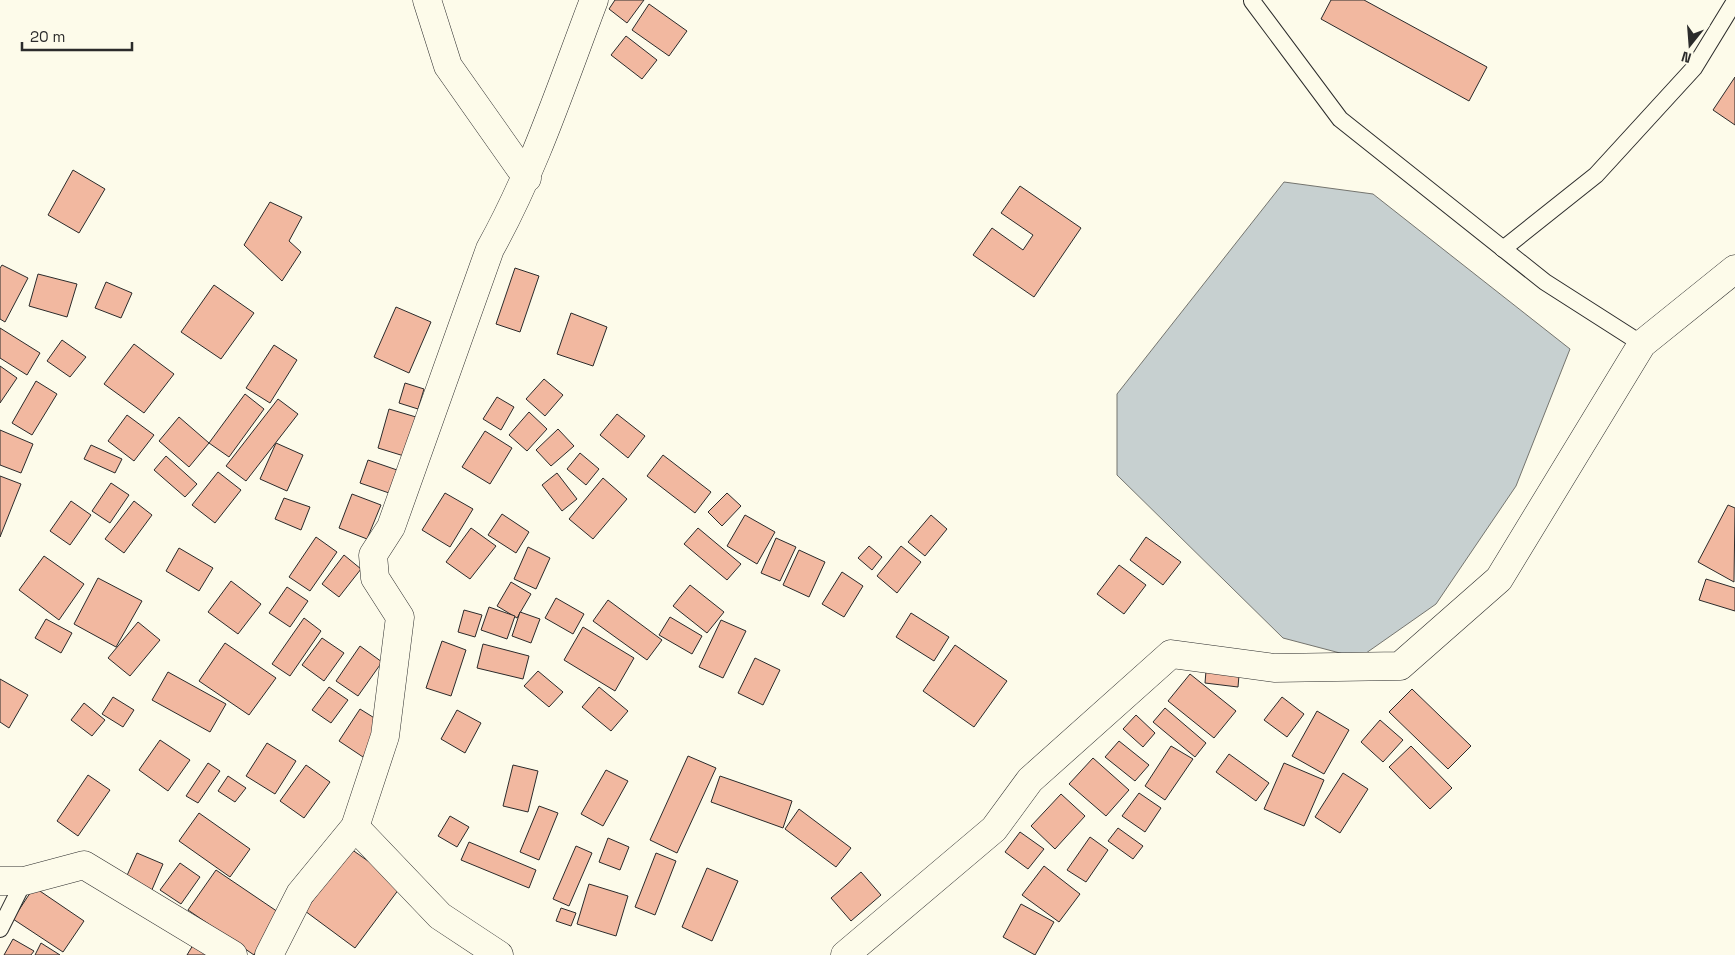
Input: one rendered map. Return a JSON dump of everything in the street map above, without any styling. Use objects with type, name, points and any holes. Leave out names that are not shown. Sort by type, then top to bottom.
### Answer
[{"type":"street","points":[[427,0],[448,66],[526,178]]},
{"type":"street","points":[[269,955],[300,894],[355,827],[385,736],[400,617],[375,578],[373,555],[391,527],[490,249],[507,219],[526,178],[594,0]]},
{"type":"street","points":[[845,955],[994,829],[1030,780],[1171,654],[1274,668],[1400,666],[1499,579],[1642,344],[1735,269]]},
{"type":"street","points":[[355,827],[440,916],[499,955]]},
{"type":"street","points":[[12,881],[84,865],[233,955]]},
{"type":"lane","points":[[1252,1],[1340,118],[1545,282],[1642,344]]},
{"type":"lane","points":[[1503,249],[1596,175],[1694,68],[1735,1]]},
{"type":"lane","points":[[0,929],[12,881]]},
{"type":"shaded area","points":[[1284,182],[1373,194],[1570,349],[1516,486],[1436,604],[1359,658],[1283,638],[1117,475],[1117,394]]},
{"type":"building","points":[[615,0],[644,0],[627,23],[609,9]]},
{"type":"building","points":[[1331,0],[1364,0],[1487,67],[1469,101],[1321,19]]},
{"type":"building","points":[[649,4],[687,31],[669,56],[632,30]]},
{"type":"building","points":[[626,36],[657,60],[642,79],[611,55]]},
{"type":"building","points":[[1735,77],[1735,125],[1713,110]]},
{"type":"building","points":[[73,170],[105,189],[79,233],[48,215]]},
{"type":"building","points":[[1020,186],[1081,228],[1034,297],[973,255],[992,228],[1023,250],[1033,235],[1001,213]]},
{"type":"building","points":[[270,202],[302,217],[289,241],[301,252],[282,281],[244,245]]},
{"type":"building","points":[[2,265],[28,278],[5,322],[0,319],[0,268]]},
{"type":"building","points":[[515,268],[539,276],[520,332],[496,324]]},
{"type":"building","points":[[38,274],[77,284],[67,317],[29,306]]},
{"type":"building","points":[[106,282],[132,293],[121,318],[95,308]]},
{"type":"building","points":[[214,285],[254,313],[221,359],[181,332]]},
{"type":"building","points":[[396,307],[431,322],[409,373],[374,357]]},
{"type":"building","points":[[571,313],[607,327],[593,366],[557,354]]},
{"type":"building","points":[[0,328],[40,353],[27,375],[0,358]]},
{"type":"building","points":[[62,340],[86,357],[70,377],[47,361]]},
{"type":"building","points":[[134,344],[174,374],[144,413],[104,384]]},
{"type":"building","points":[[274,345],[297,360],[270,403],[246,388]]},
{"type":"building","points":[[0,366],[17,378],[0,403]]},
{"type":"building","points":[[544,379],[563,395],[545,416],[526,399]]},
{"type":"building","points":[[36,381],[57,394],[32,435],[12,423]]},
{"type":"building","points":[[405,383],[424,389],[418,409],[399,403]]},
{"type":"building","points":[[245,394],[264,409],[229,457],[209,443]]},
{"type":"building","points":[[497,397],[514,407],[501,430],[483,419]]},
{"type":"building","points":[[278,399],[298,414],[246,481],[226,466]]},
{"type":"building","points":[[389,409],[416,417],[404,456],[378,448]]},
{"type":"building","points":[[529,412],[547,429],[527,451],[509,435]]},
{"type":"building","points":[[617,414],[645,436],[628,458],[600,435]]},
{"type":"building","points":[[127,415],[154,435],[134,461],[108,441]]},
{"type":"building","points":[[179,417],[209,443],[189,467],[159,441]]},
{"type":"building","points":[[558,429],[574,446],[551,466],[536,450]]},
{"type":"building","points":[[0,430],[33,444],[21,473],[0,465]]},
{"type":"building","points":[[485,431],[512,448],[490,484],[462,467]]},
{"type":"building","points":[[276,443],[303,455],[287,491],[260,479]]},
{"type":"building","points":[[91,445],[122,459],[115,473],[84,459]]},
{"type":"building","points":[[580,453],[599,469],[586,485],[567,469]]},
{"type":"building","points":[[663,455],[711,492],[695,513],[647,476]]},
{"type":"building","points":[[166,456],[197,484],[185,497],[154,470]]},
{"type":"building","points":[[368,460],[400,471],[392,494],[360,483]]},
{"type":"building","points":[[218,472],[241,490],[215,523],[192,505]]},
{"type":"building","points":[[557,473],[577,499],[562,511],[542,485]]},
{"type":"building","points":[[0,476],[21,484],[0,537]]},
{"type":"building","points":[[603,478],[627,499],[593,539],[569,519]]},
{"type":"building","points":[[111,483],[129,495],[110,523],[92,511]]},
{"type":"building","points":[[445,493],[473,509],[450,547],[422,530]]},
{"type":"building","points":[[727,493],[741,506],[722,526],[708,512]]},
{"type":"building","points":[[352,494],[381,505],[367,539],[339,528]]},
{"type":"building","points":[[284,498],[310,507],[301,530],[275,519]]},
{"type":"building","points":[[71,501],[91,515],[70,545],[50,531]]},
{"type":"building","points":[[134,501],[152,515],[124,553],[105,539]]},
{"type":"building","points":[[1728,505],[1735,508],[1734,582],[1698,562]]},
{"type":"building","points":[[502,514],[529,532],[516,553],[488,535]]},
{"type":"building","points":[[745,515],[775,532],[757,564],[727,546]]},
{"type":"building","points":[[931,515],[947,529],[925,556],[908,542]]},
{"type":"building","points":[[471,528],[496,546],[470,579],[446,562]]},
{"type":"building","points":[[698,528],[741,564],[727,580],[684,544]]},
{"type":"building","points":[[316,537],[337,552],[310,591],[289,577]]},
{"type":"building","points":[[1146,537],[1181,562],[1163,585],[1130,560]]},
{"type":"building","points":[[776,538],[796,547],[780,581],[761,573]]},
{"type":"building","points":[[869,546],[882,557],[872,570],[858,558]]},
{"type":"building","points":[[901,546],[921,562],[897,593],[877,576]]},
{"type":"building","points":[[528,547],[550,558],[536,589],[514,579]]},
{"type":"building","points":[[179,548],[213,568],[199,591],[166,571]]},
{"type":"building","points":[[799,550],[825,562],[809,597],[783,585]]},
{"type":"building","points":[[344,555],[361,569],[339,597],[322,584]]},
{"type":"building","points":[[44,556],[84,584],[59,620],[19,590]]},
{"type":"building","points":[[1119,565],[1146,585],[1124,614],[1097,594]]},
{"type":"building","points":[[842,572],[863,586],[844,617],[822,604]]},
{"type":"building","points":[[98,578],[142,601],[116,647],[74,624]]},
{"type":"building","points":[[1706,579],[1735,588],[1735,611],[1699,600]]},
{"type":"building","points":[[231,581],[261,604],[238,634],[208,612]]},
{"type":"building","points":[[511,582],[531,594],[517,618],[497,606]]},
{"type":"building","points":[[690,585],[724,612],[707,633],[673,606]]},
{"type":"building","points":[[287,587],[308,601],[290,627],[269,613]]},
{"type":"building","points":[[556,598],[584,614],[573,634],[545,618]]},
{"type":"building","points":[[608,600],[662,640],[647,660],[593,621]]},
{"type":"building","points":[[489,607],[515,616],[507,639],[481,630]]},
{"type":"building","points":[[464,610],[482,615],[475,637],[458,632]]},
{"type":"building","points":[[520,612],[540,619],[531,643],[512,636]]},
{"type":"building","points":[[911,613],[949,637],[934,661],[896,637]]},
{"type":"building","points":[[670,617],[702,636],[692,654],[659,635]]},
{"type":"building","points":[[304,618],[321,631],[290,676],[272,664]]},
{"type":"building","points":[[46,619],[72,633],[61,653],[35,638]]},
{"type":"building","points":[[721,620],[746,631],[723,678],[699,667]]},
{"type":"building","points":[[138,622],[160,640],[130,676],[108,658]]},
{"type":"building","points":[[583,627],[634,658],[615,691],[564,660]]},
{"type":"building","points":[[322,638],[344,653],[324,681],[302,665]]},
{"type":"building","points":[[442,641],[466,650],[451,696],[426,688]]},
{"type":"building","points":[[225,643],[276,678],[249,715],[199,681]]},
{"type":"building","points":[[483,644],[529,656],[523,679],[477,668]]},
{"type":"building","points":[[955,645],[1007,681],[974,727],[923,691]]},
{"type":"building","points":[[360,646],[382,662],[358,696],[336,681]]},
{"type":"building","points":[[755,658],[780,670],[763,705],[738,693]]},
{"type":"building","points":[[538,671],[563,692],[549,707],[524,686]]},
{"type":"building","points":[[1206,671],[1239,675],[1238,687],[1205,683]]},
{"type":"building","points":[[168,672],[226,704],[210,732],[152,700]]},
{"type":"building","points":[[1190,674],[1236,711],[1214,738],[1168,701]]},
{"type":"building","points":[[0,679],[28,695],[9,728],[0,722]]},
{"type":"building","points":[[329,687],[348,700],[331,723],[312,710]]},
{"type":"building","points":[[599,687],[628,711],[611,731],[582,707]]},
{"type":"building","points":[[1412,689],[1471,746],[1448,769],[1389,712]]},
{"type":"building","points":[[113,697],[134,710],[123,727],[102,714]]},
{"type":"building","points":[[1282,697],[1304,714],[1287,737],[1264,720]]},
{"type":"building","points":[[84,703],[105,720],[92,736],[71,720]]},
{"type":"building","points":[[1165,708],[1206,743],[1195,757],[1153,722]]},
{"type":"building","points":[[360,709],[384,724],[363,757],[339,741]]},
{"type":"building","points":[[457,710],[481,723],[465,753],[441,739]]},
{"type":"building","points":[[1317,711],[1349,730],[1324,774],[1292,756]]},
{"type":"building","points":[[1136,715],[1155,733],[1143,747],[1123,729]]},
{"type":"building","points":[[1380,720],[1403,740],[1383,762],[1361,742]]},
{"type":"building","points":[[160,740],[190,760],[168,791],[139,770]]},
{"type":"building","points":[[1119,741],[1149,765],[1135,781],[1105,757]]},
{"type":"building","points":[[267,743],[296,761],[275,794],[246,776]]},
{"type":"building","points":[[1171,746],[1193,759],[1165,800],[1145,786]]},
{"type":"building","points":[[1411,746],[1452,788],[1430,809],[1389,767]]},
{"type":"building","points":[[1229,754],[1269,783],[1256,801],[1216,772]]},
{"type":"building","points":[[688,756],[716,768],[677,853],[650,840]]},
{"type":"building","points":[[1093,758],[1129,790],[1106,816],[1069,784]]},
{"type":"building","points":[[208,763],[220,771],[198,803],[186,796]]},
{"type":"building","points":[[1284,763],[1324,780],[1304,826],[1264,809]]},
{"type":"building","points":[[306,765],[330,782],[304,818],[280,801]]},
{"type":"building","points":[[513,765],[538,771],[528,812],[503,806]]},
{"type":"building","points":[[606,770],[628,781],[603,826],[581,814]]},
{"type":"building","points":[[1343,773],[1368,789],[1340,833],[1315,817]]},
{"type":"building","points":[[88,775],[110,790],[78,836],[57,821]]},
{"type":"building","points":[[228,776],[246,788],[235,802],[218,791]]},
{"type":"building","points":[[720,776],[792,801],[783,828],[711,802]]},
{"type":"building","points":[[1139,793],[1161,808],[1145,832],[1122,816]]},
{"type":"building","points":[[1061,794],[1085,816],[1055,849],[1031,826]]},
{"type":"building","points":[[539,806],[558,813],[539,860],[520,852]]},
{"type":"building","points":[[799,809],[851,848],[836,867],[785,829]]},
{"type":"building","points":[[199,813],[250,849],[230,877],[179,841]]},
{"type":"building","points":[[450,816],[469,827],[457,847],[438,836]]},
{"type":"building","points":[[1118,828],[1143,846],[1133,859],[1108,841]]},
{"type":"building","points":[[1020,832],[1044,849],[1028,869],[1005,852]]},
{"type":"building","points":[[1090,837],[1108,850],[1086,882],[1067,870]]},
{"type":"building","points":[[608,838],[629,847],[620,870],[599,862]]},
{"type":"building","points":[[469,842],[536,870],[529,888],[461,860]]},
{"type":"building","points":[[576,846],[592,853],[569,906],[553,899]]},
{"type":"building","points":[[351,849],[402,885],[355,948],[305,911]]},
{"type":"building","points":[[137,853],[163,864],[151,892],[125,880]]},
{"type":"building","points":[[656,853],[676,861],[655,915],[635,907]]},
{"type":"building","points":[[180,863],[200,877],[181,904],[160,890]]},
{"type":"building","points":[[1044,866],[1080,894],[1059,922],[1022,895]]},
{"type":"building","points":[[707,868],[738,881],[712,941],[682,927]]},
{"type":"building","points":[[216,870],[281,914],[254,955],[188,910]]},
{"type":"building","points":[[861,872],[881,895],[851,921],[831,898]]},
{"type":"building","points":[[589,884],[628,896],[616,936],[577,924]]},
{"type":"building","points":[[34,887],[84,921],[63,952],[13,919]]},
{"type":"building","points":[[1021,904],[1054,922],[1035,955],[1003,937]]},
{"type":"building","points":[[561,908],[576,913],[571,926],[556,921]]},
{"type":"building","points":[[199,935],[218,955],[187,955]]},
{"type":"building","points":[[13,939],[34,951],[31,955],[4,955]]},
{"type":"building","points":[[41,943],[60,955],[35,955]]}]
